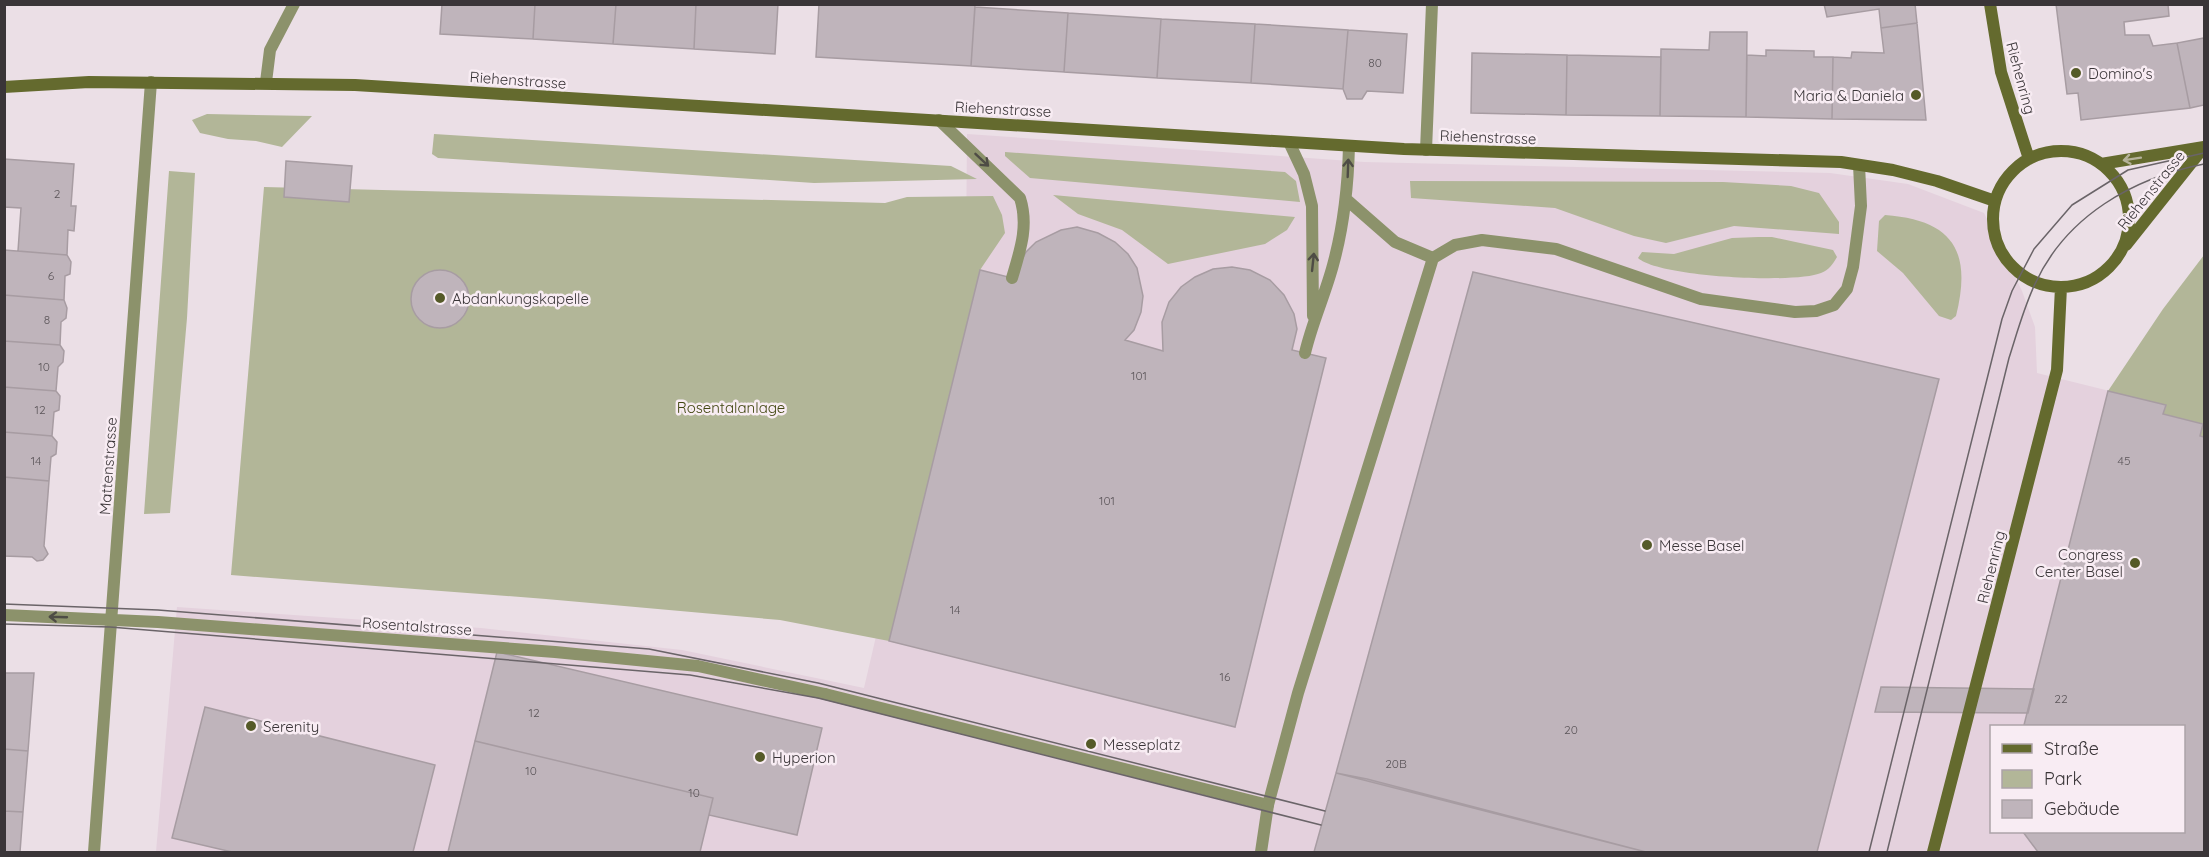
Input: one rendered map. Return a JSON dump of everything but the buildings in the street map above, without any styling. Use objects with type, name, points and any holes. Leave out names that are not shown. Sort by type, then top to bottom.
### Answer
[{"type":"main road","name":"Riehenring","points":[[1990,4],[2001,72],[2029,159]]},
{"type":"main road","name":"Riehenstrasse","points":[[4,87],[89,82],[266,82],[355,85],[1349,146],[1859,165],[1937,181],[1995,201]]},
{"type":"main road","name":"Riehenstrasse","points":[[2101,164],[2204,147]]},
{"type":"main road","name":"Riehenstrasse","points":[[2121,250],[2204,147]]},
{"type":"main road","points":[[2066,151],[2084,155],[2101,164],[2123,191],[2129,215],[2127,233],[2121,250],[2111,265],[2097,277],[2079,285],[2061,287],[2036,282],[2021,273],[2006,260],[1997,242],[1993,222],[1995,201],[2008,177],[2029,159],[2047,152],[2066,151]]},
{"type":"main road","name":"Riehenring","points":[[1933,852],[2057,370],[2061,287]]},
{"type":"street","points":[[266,82],[270,50],[294,4]]},
{"type":"street","points":[[1426,150],[1432,4]]},
{"type":"street","name":"Mattenstrasse","points":[[94,852],[151,82]]},
{"type":"street","points":[[939,120],[1020,198],[1025,213],[1024,228],[1012,278]]},
{"type":"street","points":[[1289,142],[1304,174],[1312,206],[1313,320]]},
{"type":"street","points":[[1305,353],[1313,320],[1333,267],[1347,200],[1349,146]]},
{"type":"street","points":[[1261,852],[1268,804],[1298,693],[1433,258],[1455,245],[1482,240],[1556,249],[1701,299],[1795,312],[1816,311],[1834,305],[1847,290],[1857,251],[1861,206],[1859,165]]},
{"type":"street","points":[[1347,200],[1395,242],[1433,258]]},
{"type":"street","name":"Rosentalstrasse","points":[[4,615],[111,619],[488,646],[699,666],[825,694],[1268,804]]},
{"type":"shaded area","points":[[967,134],[1364,162],[1830,173],[1908,184],[1984,213],[2022,291],[2035,327],[2037,373],[2166,405],[2164,414],[2203,424],[2200,436],[2204,437],[2204,852],[156,852],[177,607],[481,628],[682,650],[864,688],[966,250]]},
{"type":"green space","points":[[207,114],[312,116],[282,147],[200,133],[192,120]]},
{"type":"green space","points":[[434,134],[951,166],[977,179],[814,183],[438,158],[432,154]]},
{"type":"green space","points":[[1005,152],[1285,172],[1296,181],[1300,202],[1030,178],[1005,156]]},
{"type":"green space","points":[[169,171],[195,173],[187,318],[170,513],[144,514]]},
{"type":"green space","points":[[1410,181],[1723,182],[1791,186],[1819,193],[1839,222],[1839,234],[1734,226],[1666,243],[1634,236],[1555,208],[1411,198]]},
{"type":"green space","name":"Rosentalanlage","points":[[264,187],[885,203],[907,197],[993,196],[1002,215],[1005,233],[980,270],[889,641],[780,620],[546,599],[231,575]]},
{"type":"green space","points":[[1053,195],[1295,217],[1287,230],[1265,244],[1168,264],[1122,230],[1078,214]]},
{"type":"green space","points":[[1885,215],[1909,218],[1927,224],[1942,232],[1952,243],[1959,257],[1961,274],[1956,316],[1951,320],[1939,316],[1903,273],[1877,251],[1879,221]]},
{"type":"green space","points":[[1772,237],[1833,250],[1837,257],[1831,266],[1821,273],[1784,278],[1698,274],[1651,265],[1638,258],[1642,252],[1674,254],[1732,238]]},
{"type":"green space","points":[[2204,255],[2204,437],[2200,436],[2203,424],[2163,414],[2166,406],[2108,391],[2163,309]]},
{"type":"tram line","points":[[1869,852],[2002,319],[2012,291],[2034,249],[2072,205],[2128,170],[2204,153]]},
{"type":"tram line","points":[[1887,852],[2009,358],[2035,284],[2048,260],[2064,239],[2083,220],[2105,204],[2152,179],[2204,164]]},
{"type":"tram line","points":[[4,604],[158,610],[649,649],[818,683],[1325,811]]},
{"type":"tram line","points":[[4,624],[110,627],[690,675],[818,698],[1321,825]]},
{"type":"place","name":"Domino's","points":[[2076,73]]},
{"type":"place","name":"Maria & Daniela","points":[[1916,95]]},
{"type":"place","name":"Abdankungskapelle","points":[[440,298]]},
{"type":"place","name":"Messe Basel","points":[[1647,545]]},
{"type":"place","name":"Congress Center Basel","points":[[2135,563]]},
{"type":"place","name":"Serenity","points":[[251,726]]},
{"type":"place","name":"Messeplatz","points":[[1091,744]]},
{"type":"place","name":"Hyperion","points":[[760,757]]}]
